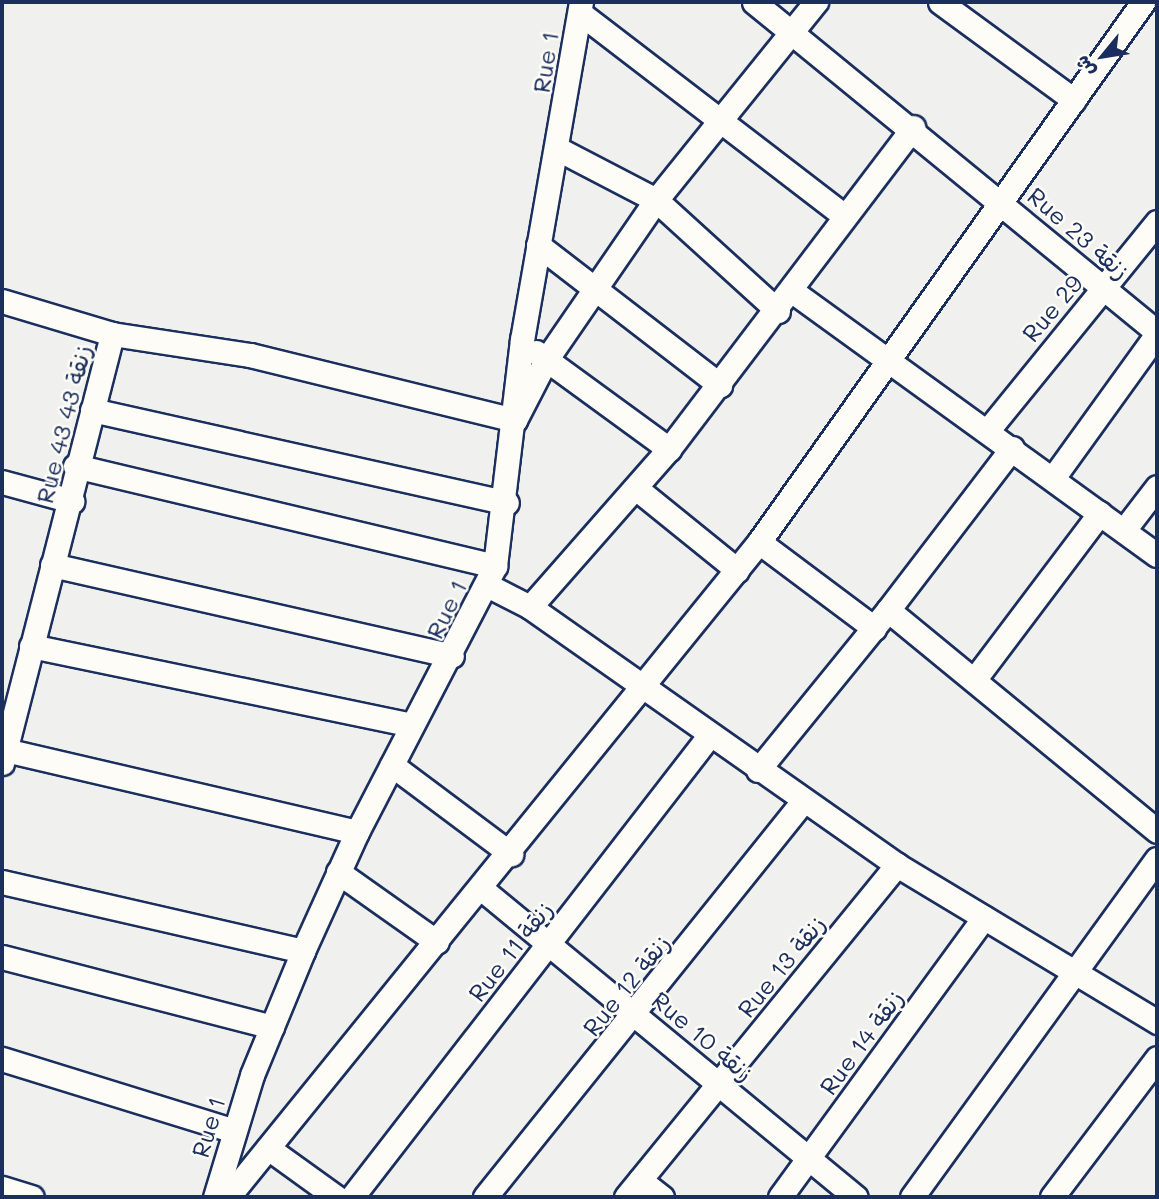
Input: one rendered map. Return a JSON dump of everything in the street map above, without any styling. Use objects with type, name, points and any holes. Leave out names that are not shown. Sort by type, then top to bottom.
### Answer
[{"type":"street","name":"Rue 23 زنقة","points":[[754,2],[913,127],[1157,333]]},
{"type":"street","points":[[515,420],[546,360],[656,200],[723,123],[816,2]]},
{"type":"street","points":[[940,2],[1074,100]]},
{"type":"street","points":[[228,1197],[483,890],[759,542],[884,360],[1074,100],[1134,5]]},
{"type":"street","points":[[581,7],[723,123],[845,216]]},
{"type":"street","name":"Rue 1","points":[[215,1197],[234,1131],[272,1027],[338,872],[411,725],[452,656],[491,576],[507,503],[522,340],[558,149],[581,7]]},
{"type":"street","points":[[530,607],[637,489],[669,449],[778,311],[845,216],[913,127]]},
{"type":"street","points":[[558,149],[656,200],[778,311]]},
{"type":"street","name":"Rue 29","points":[[988,430],[1157,222]]},
{"type":"street","points":[[538,245],[596,284],[720,385]]},
{"type":"street","points":[[792,291],[884,360],[988,430],[1157,555]]},
{"type":"street","points":[[2,300],[112,334]]},
{"type":"street","points":[[1053,478],[1157,333]]},
{"type":"street","name":"Rue 43 زنقة 43","points":[[3,756],[8,711],[32,646],[52,565],[72,501],[75,466],[112,334],[250,355],[515,420]]},
{"type":"street","points":[[522,340],[669,449]]},
{"type":"street","points":[[92,411],[507,503]]},
{"type":"street","points":[[758,770],[874,628],[1012,448]]},
{"type":"street","points":[[75,466],[491,576],[709,736],[897,865],[1157,1022]]},
{"type":"street","points":[[2,482],[72,501]]},
{"type":"street","points":[[1124,530],[1157,487]]},
{"type":"street","points":[[637,489],[737,570]]},
{"type":"street","points":[[974,680],[1100,513]]},
{"type":"street","points":[[759,542],[874,628]]},
{"type":"street","points":[[52,565],[452,656]]},
{"type":"street","points":[[888,610],[1157,831]]},
{"type":"street","points":[[32,646],[411,725]]},
{"type":"street","name":"Rue 11 زنقة","points":[[352,1197],[709,736]]},
{"type":"street","points":[[3,756],[357,832]]},
{"type":"street","points":[[392,765],[510,854]]},
{"type":"street","name":"Rue 12 زنقة","points":[[485,1197],[637,1015],[803,801]]},
{"type":"street","points":[[912,1197],[966,1130],[1073,972],[1157,859]]},
{"type":"street","name":"Rue 13 زنقة","points":[[633,1189],[897,865]]},
{"type":"street","points":[[338,872],[438,942]]},
{"type":"street","points":[[2,882],[303,951]]},
{"type":"street","name":"Rue 10 زنقة","points":[[483,890],[551,943],[856,1197]]},
{"type":"street","name":"Rue 14 زنقة","points":[[780,1197],[984,918]]},
{"type":"street","points":[[2,957],[272,1027]]},
{"type":"street","points":[[1052,1197],[1157,1058]]},
{"type":"street","points":[[2,1059],[234,1131]]},
{"type":"street","points":[[268,1148],[336,1197]]},
{"type":"street","points":[[2,1188],[32,1197]]},
{"type":"street","points":[[633,1189],[662,1197]]}]
